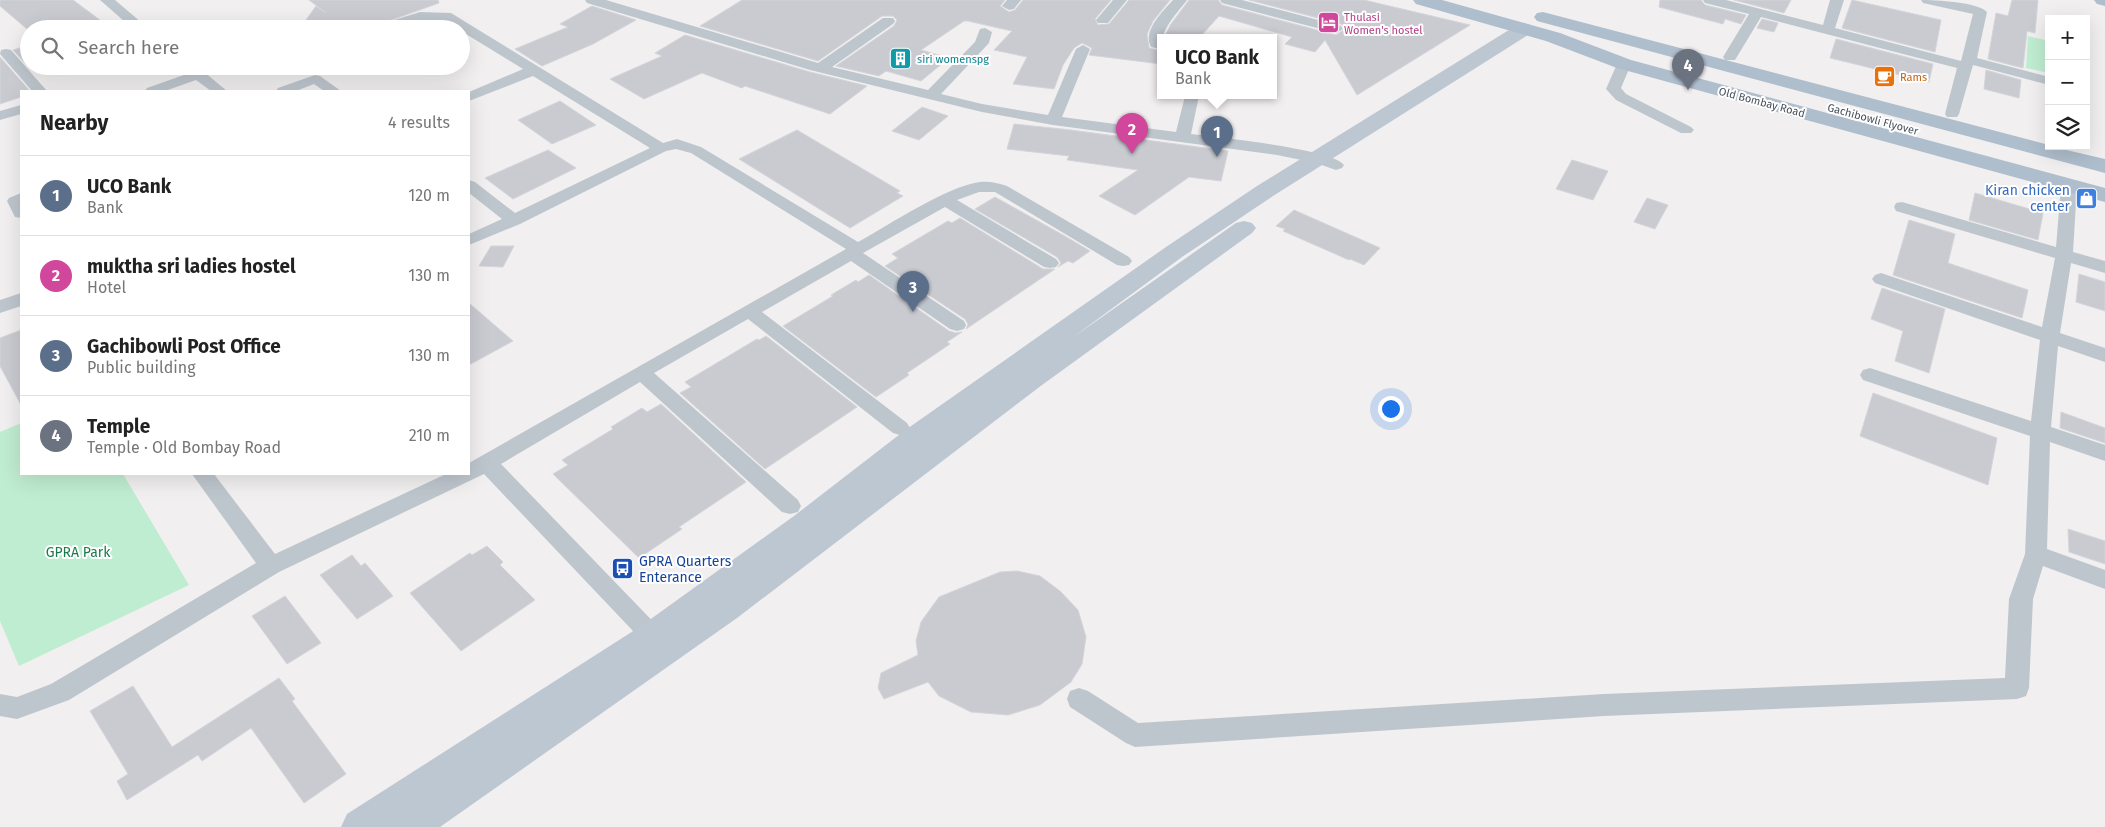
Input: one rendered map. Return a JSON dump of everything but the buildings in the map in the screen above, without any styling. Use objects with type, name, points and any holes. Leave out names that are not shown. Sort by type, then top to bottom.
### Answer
[{"type":"main road","name":"Old Bombay Road","points":[[1422,0],[1531,35],[1625,51],[2105,195]]},
{"type":"main road","points":[[1476,0],[1578,26],[1641,34],[2045,138]]},
{"type":"main road","name":"Gachibowli Flyover","points":[[1578,26],[1625,51],[2105,182]]},
{"type":"main road","name":"Gachibowli Flyover","points":[[1625,51],[2105,166]]},
{"type":"main road","points":[[2090,150],[2105,154]]},
{"type":"street","points":[[107,0],[131,20]]},
{"type":"street","points":[[592,0],[821,68],[982,108],[1053,120],[1277,150],[1328,162]]},
{"type":"street","points":[[1103,20],[1120,0]]},
{"type":"street","points":[[1157,34],[1161,24],[1180,0]]},
{"type":"street","points":[[1227,0],[1336,29]]},
{"type":"street","points":[[1710,0],[1828,30],[2045,80]]},
{"type":"street","points":[[1828,30],[1838,0]]},
{"type":"street","points":[[1928,0],[1980,6],[1967,63],[1952,114]]},
{"type":"street","points":[[1730,57],[1757,12]]},
{"type":"street","points":[[408,20],[420,16],[446,16],[453,20]]},
{"type":"street","points":[[821,68],[888,22]]},
{"type":"street","points":[[470,31],[661,148]]},
{"type":"street","points":[[931,96],[982,43],[985,32]]},
{"type":"street","points":[[360,827],[659,643],[726,609],[1033,378],[1286,198],[1328,162],[1486,60],[1531,35]]},
{"type":"street","points":[[1053,120],[1083,49]]},
{"type":"street","points":[[1625,51],[1613,90],[1621,97],[1686,130]]},
{"type":"street","points":[[6,53],[20,69]]},
{"type":"street","points":[[470,97],[534,70]]},
{"type":"street","points":[[26,75],[39,90]]},
{"type":"street","points":[[154,90],[183,75]]},
{"type":"street","points":[[199,75],[219,90]]},
{"type":"street","points":[[311,75],[332,90]]},
{"type":"street","points":[[286,90],[315,79]]},
{"type":"street","points":[[1183,136],[1191,99]]},
{"type":"street","points":[[0,116],[20,109]]},
{"type":"street","points":[[470,240],[661,148],[677,144],[696,150],[855,251],[957,325]]},
{"type":"street","points":[[470,186],[514,220]]},
{"type":"street","points":[[1079,699],[1136,735],[1604,705],[2017,688],[2021,599],[2036,554],[2040,432],[2050,336],[2064,255],[2070,186]]},
{"type":"street","points":[[659,643],[478,468],[640,372],[945,200],[972,187],[1001,189],[1123,260]]},
{"type":"street","points":[[945,200],[1050,263]]},
{"type":"street","points":[[1902,206],[2105,267]]},
{"type":"street","points":[[1881,279],[2105,354]]},
{"type":"street","points":[[0,308],[20,299]]},
{"type":"street","points":[[748,311],[900,428]]},
{"type":"street","points":[[640,372],[790,506]]},
{"type":"street","points":[[1870,375],[2105,453]]},
{"type":"street","points":[[203,475],[270,566]]},
{"type":"street","points":[[0,705],[17,708],[60,692],[270,566],[463,475]]},
{"type":"street","points":[[2036,554],[2105,580]]},
{"type":"street","points":[[408,827],[659,643]]},
{"type":"green space","points":[[2028,36],[2045,40],[2045,72],[2026,68]]},
{"type":"green space","name":"GPRA Park","points":[[20,423],[20,475],[124,475],[189,585],[19,666],[0,621],[0,432]]},
{"type":"place","name":"Thulasi Women's hostel","points":[[1328,23]]},
{"type":"place","name":"siri womenspg","points":[[901,59]]},
{"type":"place","name":"Rams","points":[[1884,77]]},
{"type":"place","name":"Temple","points":[[1688,90]]},
{"type":"place","name":"muktha sri ladies hostel","points":[[1132,154]]},
{"type":"place","name":"UCO Bank","points":[[1217,157]]},
{"type":"place","name":"Kiran chicken center","points":[[2086,198]]},
{"type":"place","name":"Gachibowli Post Office","points":[[913,312]]},
{"type":"place","name":"GPRA Quarters Enterance","points":[[623,569]]}]
